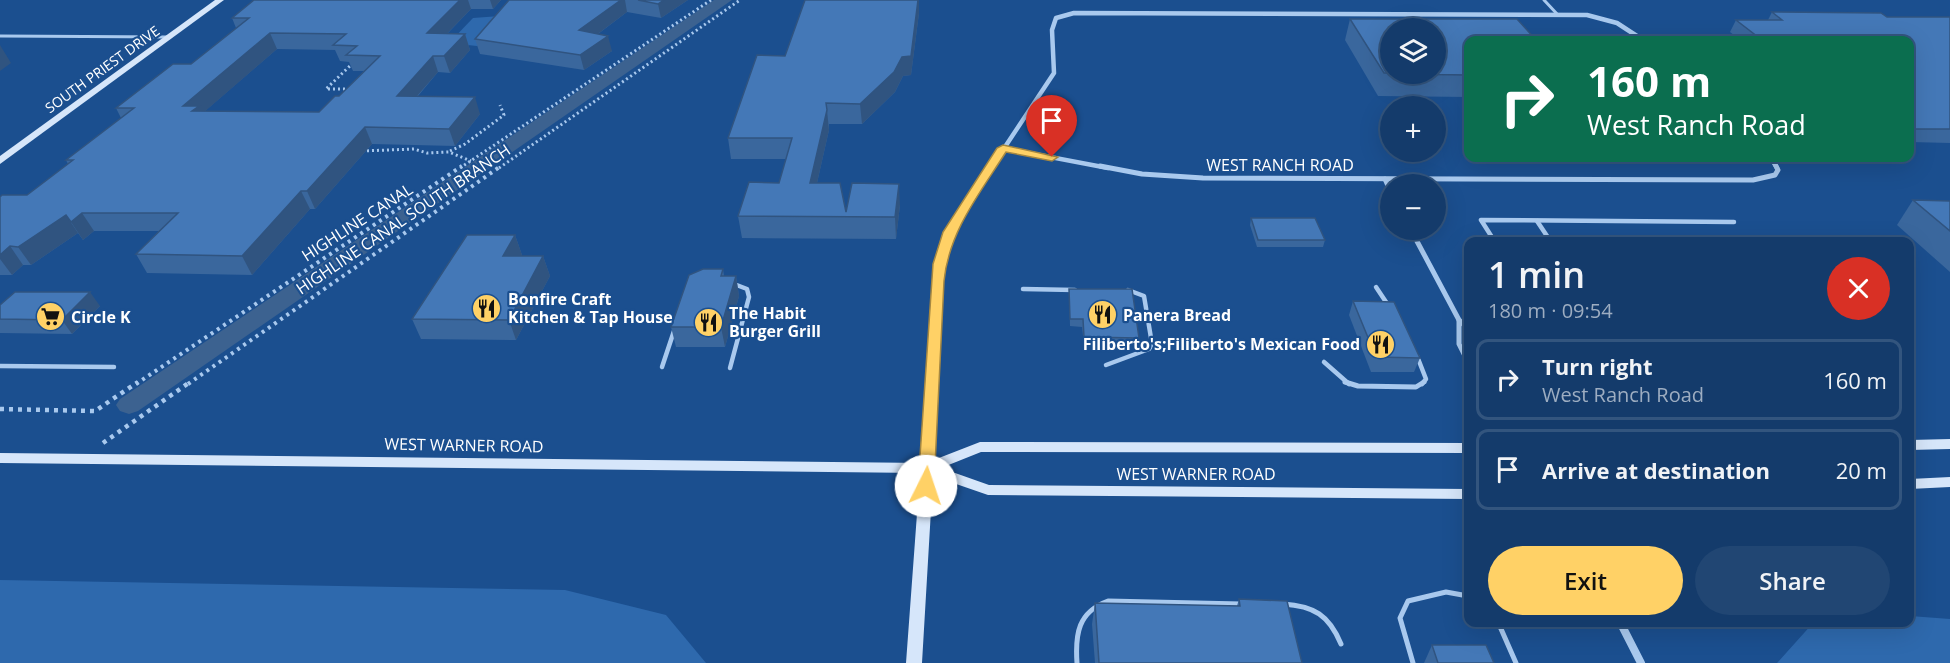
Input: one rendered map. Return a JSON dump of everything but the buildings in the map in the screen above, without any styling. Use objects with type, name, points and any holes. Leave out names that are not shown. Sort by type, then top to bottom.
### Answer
[{"type":"main road","name":"SOUTH PRIEST DRIVE","points":[[0,161],[219,0]]},
{"type":"main road","points":[[1914,445],[1950,444]]},
{"type":"main road","name":"WEST WARNER ROAD","points":[[927,468],[980,447],[1464,448]]},
{"type":"main road","name":"WEST WARNER ROAD","points":[[0,458],[927,468],[988,490],[1464,494]]},
{"type":"main road","points":[[914,663],[927,468]]},
{"type":"main road","points":[[1914,484],[1950,482]]},
{"type":"street","points":[[927,468],[939,264],[949,232],[1054,73],[1057,65],[1052,28],[1056,18],[1074,14],[1558,15],[1609,18],[1623,24],[1638,36]]},
{"type":"street","name":"WEST RANCH ROAD","points":[[1003,148],[1142,174],[1176,177],[1380,179]]},
{"type":"street","name":"WEST RANCH ROAD","points":[[1446,179],[1753,180],[1775,175],[1778,170],[1773,162]]},
{"type":"street","points":[[1417,240],[1459,320],[1464,324]]},
{"type":"street","points":[[1459,320],[1459,344],[1464,354]]},
{"type":"street","points":[[1623,627],[1641,663]]},
{"type":"lane","points":[[1545,0],[1558,15]]},
{"type":"lane","points":[[0,36],[169,37]]},
{"type":"lane","points":[[1492,237],[1482,220],[1734,222]]},
{"type":"lane","points":[[1690,220],[1694,226]]},
{"type":"lane","points":[[1537,221],[1548,237]]},
{"type":"lane","points":[[723,284],[740,285],[747,289],[750,297],[730,368]]},
{"type":"lane","points":[[1376,287],[1393,310]]},
{"type":"lane","points":[[1023,289],[1081,290]]},
{"type":"lane","points":[[1106,365],[1149,349],[1152,344],[1144,296],[1137,292],[1115,290]]},
{"type":"lane","points":[[663,367],[677,323]]},
{"type":"lane","points":[[1324,362],[1346,383],[1358,386],[1416,387],[1424,383],[1426,379],[1413,348]]},
{"type":"lane","points":[[0,366],[114,367]]},
{"type":"lane","points":[[1413,663],[1400,618],[1408,601],[1431,593],[1458,592],[1464,594]]},
{"type":"lane","points":[[1077,663],[1078,626],[1089,609],[1098,604],[1108,601],[1244,604]]},
{"type":"lane","points":[[1278,604],[1301,604],[1320,612],[1334,625],[1341,644]]},
{"type":"lane","points":[[1500,627],[1516,663]]},
{"type":"path","name":"HIGHLINE CANAL","points":[[0,409],[95,411],[711,0]]},
{"type":"path","name":"HIGHLINE CANAL SOUTH BRANCH","points":[[80,459],[740,0]]},
{"type":"path","points":[[346,96],[353,89],[326,88],[354,61]]},
{"type":"path","points":[[351,149],[449,152],[476,139],[484,128],[504,115],[500,105]]},
{"type":"path","points":[[449,152],[459,158],[472,161]]},
{"type":"shaded area","points":[[527,14],[477,46],[449,43],[473,18]]},
{"type":"shaded area","points":[[0,580],[565,590],[666,615],[706,663],[0,663]]},
{"type":"shaded area","points":[[1914,616],[1950,619],[1950,663],[1777,663],[1809,627],[1914,627]]},
{"type":"waterway","points":[[129,405],[724,0]]},
{"type":"place","name":"Bonfire Craft Kitchen & Tap House","points":[[487,308]]},
{"type":"place","name":"Panera Bread","points":[[1102,315]]},
{"type":"place","name":"Circle K","points":[[50,317]]},
{"type":"place","name":"The Habit Burger Grill","points":[[708,322]]},
{"type":"place","name":"Filiberto's;Filiberto's Mexican Food","points":[[1381,344]]},
{"type":"route","points":[[926,486],[939,264],[949,232],[1003,148],[1052,157]]}]
